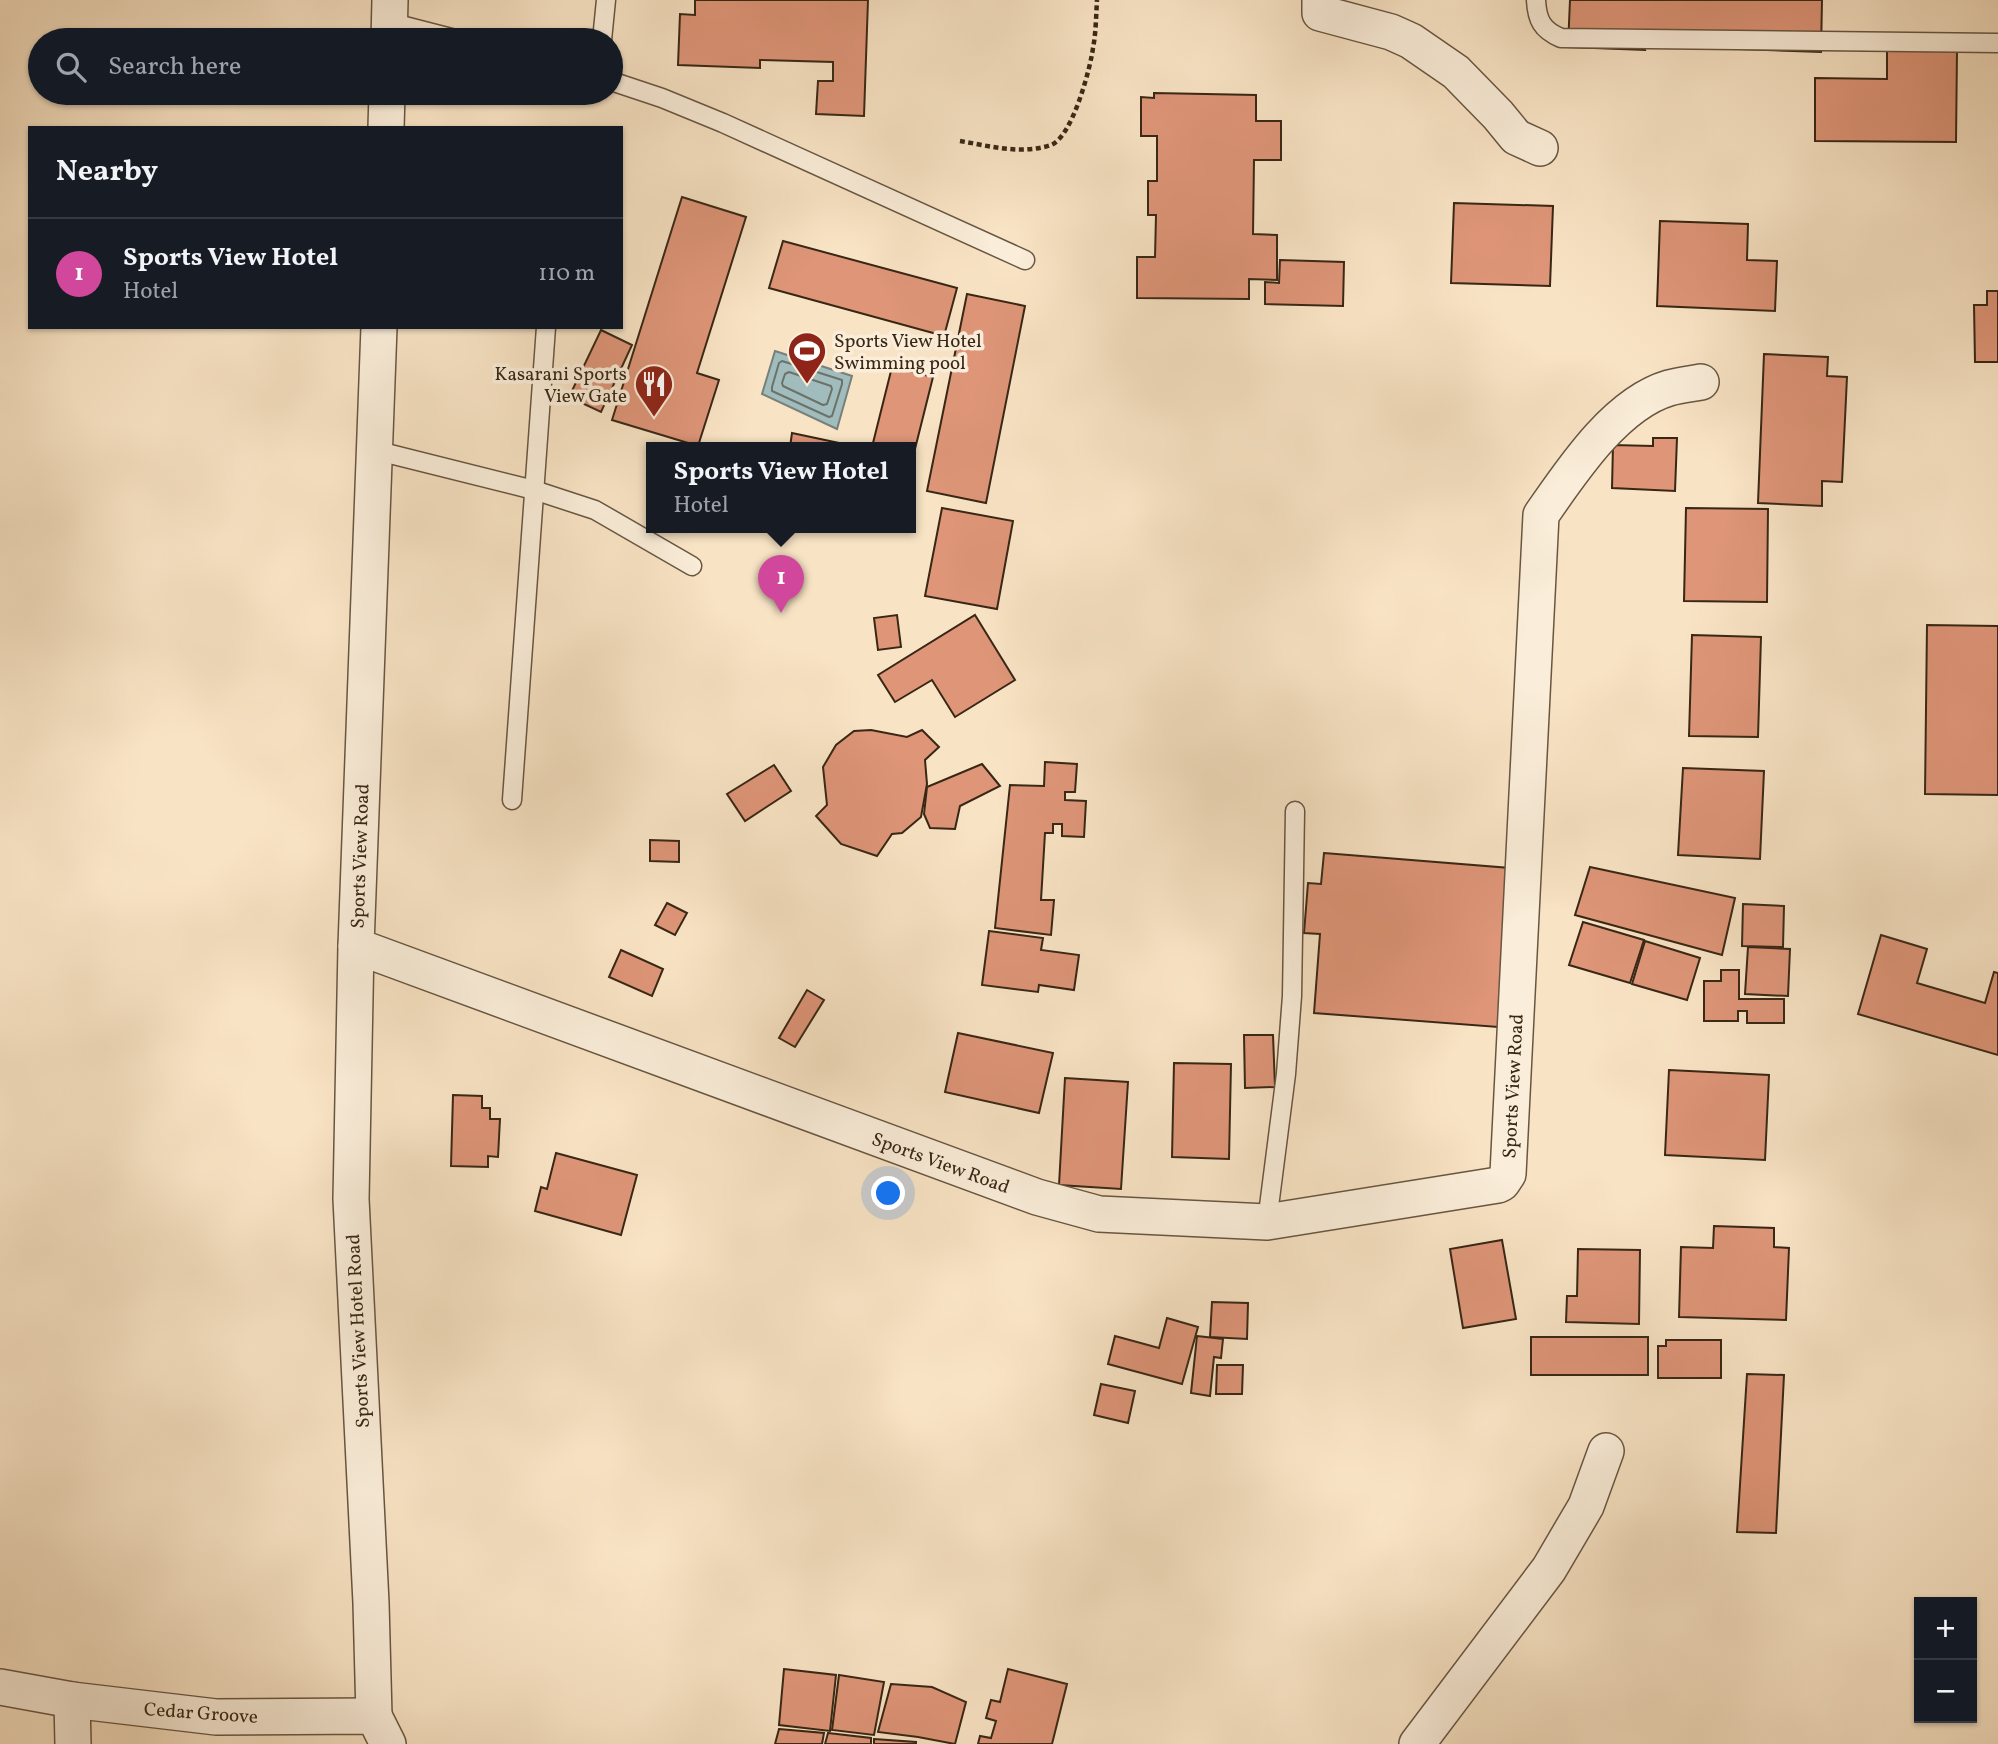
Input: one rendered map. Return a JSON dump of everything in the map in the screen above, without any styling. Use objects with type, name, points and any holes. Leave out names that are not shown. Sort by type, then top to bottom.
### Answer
[{"type":"street","points":[[1320,0],[1320,13],[1391,32],[1435,56],[1456,72],[1516,137],[1540,148]]},
{"type":"street","points":[[386,126],[387,105]]},
{"type":"street","name":"Sports View Road","points":[[379,329],[356,946],[1037,1197],[1099,1214],[1267,1222],[1498,1185],[1508,1174],[1541,515],[1589,447],[1634,406],[1667,388],[1701,382]]},
{"type":"street","name":"Sports View Hotel Road","points":[[356,946],[351,1199],[371,1603],[381,1730]]},
{"type":"street","points":[[1417,1744],[1549,1569],[1586,1506],[1606,1451]]},
{"type":"street","name":"Cedar Groove","points":[[0,1687],[72,1700],[216,1717],[381,1730]]},
{"type":"street","points":[[72,1700],[73,1744]]},
{"type":"lane","points":[[604,28],[606,0]]},
{"type":"lane","points":[[1536,0],[1541,23],[1549,33],[1561,38],[1998,43]]},
{"type":"lane","points":[[389,21],[415,28]]},
{"type":"lane","points":[[623,86],[662,98],[723,123],[1025,260]]},
{"type":"lane","points":[[512,800],[546,329]]},
{"type":"lane","points":[[374,450],[534,490],[595,510],[692,566]]},
{"type":"lane","points":[[1267,1222],[1286,1074],[1292,996],[1295,811]]},
{"type":"path","points":[[960,141],[1016,150],[1050,145],[1059,140],[1069,125],[1085,82],[1094,48],[1097,0]]},
{"type":"water","name":"Sports View Hotel Swimming pool","points":[[775,351],[852,376],[837,429],[762,394]]},
{"type":"building","points":[[695,0],[868,0],[864,116],[816,114],[818,81],[833,81],[833,62],[760,60],[760,68],[678,65],[680,14],[695,15]]},
{"type":"building","points":[[1570,0],[1822,0],[1821,52],[1685,47],[1641,38],[1645,50],[1568,47]]},
{"type":"building","points":[[1887,50],[1957,51],[1956,142],[1815,141],[1815,78],[1887,79]]},
{"type":"building","points":[[1154,93],[1256,95],[1256,121],[1281,121],[1281,160],[1254,160],[1253,234],[1277,235],[1277,280],[1249,279],[1249,299],[1137,298],[1137,257],[1155,257],[1156,215],[1148,215],[1148,181],[1157,181],[1157,136],[1141,136],[1141,97],[1154,98]]},
{"type":"building","points":[[682,197],[746,217],[697,373],[719,380],[699,442],[685,442],[612,420]]},
{"type":"building","points":[[1454,203],[1553,206],[1550,286],[1451,283]]},
{"type":"building","points":[[1660,221],[1748,224],[1747,260],[1777,261],[1775,311],[1657,306]]},
{"type":"building","points":[[783,241],[957,288],[944,336],[769,288]]},
{"type":"building","points":[[1280,260],[1344,262],[1343,306],[1265,304],[1265,282],[1279,283]]},
{"type":"building","points":[[1987,291],[1998,291],[1998,362],[1975,362],[1974,305],[1987,305]]},
{"type":"building","points":[[967,294],[1025,306],[986,503],[927,491]]},
{"type":"building","points":[[601,330],[632,345],[601,412],[569,397]]},
{"type":"building","points":[[1764,354],[1828,357],[1827,376],[1847,377],[1842,482],[1822,481],[1822,506],[1758,503]]},
{"type":"building","points":[[892,367],[933,377],[916,445],[916,442],[873,442]]},
{"type":"building","points":[[792,433],[834,442],[791,442]]},
{"type":"building","points":[[1653,438],[1677,438],[1675,491],[1612,488],[1613,445],[1653,446]]},
{"type":"building","points":[[942,508],[1013,521],[997,609],[925,596]]},
{"type":"building","points":[[1686,508],[1768,509],[1767,602],[1684,601]]},
{"type":"building","points":[[897,615],[901,647],[878,650],[874,618]]},
{"type":"building","points":[[975,615],[1015,680],[955,717],[932,680],[895,702],[878,675]]},
{"type":"building","points":[[1927,625],[1998,626],[1998,795],[1925,794]]},
{"type":"building","points":[[1692,635],[1761,637],[1758,737],[1689,736]]},
{"type":"building","points":[[871,730],[907,737],[922,730],[939,747],[925,760],[927,784],[921,817],[902,833],[892,834],[877,856],[841,844],[816,816],[827,805],[823,767],[836,745],[854,731]]},
{"type":"building","points":[[1045,762],[1077,764],[1075,792],[1065,792],[1065,800],[1086,801],[1084,837],[1062,836],[1062,824],[1053,824],[1053,833],[1045,833],[1041,900],[1054,900],[1051,935],[995,928],[1010,785],[1044,786]]},
{"type":"building","points":[[982,764],[1000,786],[960,806],[955,829],[930,828],[924,814],[927,787]]},
{"type":"building","points":[[774,765],[791,791],[745,821],[727,794]]},
{"type":"building","points":[[1683,768],[1764,771],[1760,859],[1678,855]]},
{"type":"building","points":[[650,840],[679,841],[679,862],[650,861]]},
{"type":"building","points":[[1324,853],[1510,868],[1498,1027],[1314,1013],[1320,934],[1304,933],[1308,883],[1321,884]]},
{"type":"building","points":[[1590,867],[1735,898],[1722,955],[1575,915]]},
{"type":"building","points":[[667,903],[687,913],[675,935],[655,925]]},
{"type":"building","points":[[1743,904],[1784,906],[1783,947],[1742,946]]},
{"type":"building","points":[[1583,922],[1644,940],[1630,983],[1569,965]]},
{"type":"building","points":[[989,931],[1043,938],[1041,950],[1079,955],[1074,990],[1039,985],[1038,992],[982,985]]},
{"type":"building","points":[[1881,935],[1927,949],[1917,983],[1985,1003],[1994,972],[1998,973],[1998,1055],[1858,1014]]},
{"type":"building","points":[[1645,941],[1700,958],[1687,1000],[1632,984]]},
{"type":"building","points":[[1748,947],[1790,949],[1788,996],[1745,994]]},
{"type":"building","points":[[621,950],[663,969],[652,996],[609,977]]},
{"type":"building","points":[[1721,970],[1739,970],[1739,999],[1784,999],[1784,1023],[1747,1023],[1747,1011],[1738,1011],[1738,1021],[1704,1021],[1704,981],[1721,981]]},
{"type":"building","points":[[807,990],[824,1000],[795,1047],[779,1038]]},
{"type":"building","points":[[958,1033],[1053,1053],[1039,1113],[945,1092]]},
{"type":"building","points":[[1244,1035],[1273,1035],[1275,1087],[1245,1088]]},
{"type":"building","points":[[1174,1063],[1231,1064],[1229,1159],[1172,1157]]},
{"type":"building","points":[[1669,1070],[1769,1075],[1765,1160],[1665,1155]]},
{"type":"building","points":[[1065,1078],[1128,1082],[1121,1189],[1059,1185]]},
{"type":"building","points":[[453,1095],[482,1096],[482,1108],[490,1108],[490,1119],[500,1119],[498,1157],[488,1156],[488,1167],[451,1166]]},
{"type":"building","points":[[556,1153],[637,1175],[621,1235],[535,1211],[541,1187],[547,1189]]},
{"type":"building","points":[[1714,1226],[1774,1228],[1774,1247],[1789,1248],[1786,1320],[1679,1317],[1681,1247],[1713,1248]]},
{"type":"building","points":[[1502,1240],[1516,1319],[1463,1328],[1450,1249]]},
{"type":"building","points":[[1578,1249],[1640,1250],[1639,1324],[1566,1322],[1567,1296],[1577,1296]]},
{"type":"building","points":[[1212,1302],[1248,1303],[1247,1339],[1210,1337]]},
{"type":"building","points":[[1167,1318],[1198,1327],[1182,1384],[1108,1364],[1115,1336],[1159,1348]]},
{"type":"building","points":[[1197,1336],[1223,1339],[1221,1358],[1214,1357],[1210,1396],[1191,1393]]},
{"type":"building","points":[[1531,1337],[1648,1337],[1648,1375],[1531,1375]]},
{"type":"building","points":[[1666,1340],[1721,1340],[1721,1378],[1658,1378],[1658,1346],[1666,1346]]},
{"type":"building","points":[[1217,1365],[1243,1365],[1242,1394],[1216,1394]]},
{"type":"building","points":[[1747,1374],[1784,1375],[1776,1533],[1737,1532]]},
{"type":"building","points":[[1101,1384],[1135,1391],[1128,1423],[1094,1415]]},
{"type":"building","points":[[784,1669],[836,1675],[830,1731],[779,1725]]},
{"type":"building","points":[[1008,1669],[1067,1684],[1052,1744],[978,1744],[980,1736],[991,1738],[996,1721],[986,1718],[991,1700],[1000,1702]]},
{"type":"building","points":[[839,1675],[884,1682],[874,1735],[832,1730]]},
{"type":"building","points":[[891,1684],[932,1687],[966,1702],[955,1744],[878,1732]]},
{"type":"building","points":[[779,1729],[824,1733],[822,1744],[775,1744]]},
{"type":"building","points":[[828,1733],[871,1738],[871,1744],[825,1744]]},
{"type":"building","points":[[874,1739],[916,1742],[916,1744],[874,1744]]},
{"type":"place","name":"Sports View Hotel Swimming pool","points":[[807,385]]},
{"type":"place","name":"Kasarani Sports View Gate","points":[[654,418]]},
{"type":"place","name":"Sports View Hotel","points":[[781,613]]}]
